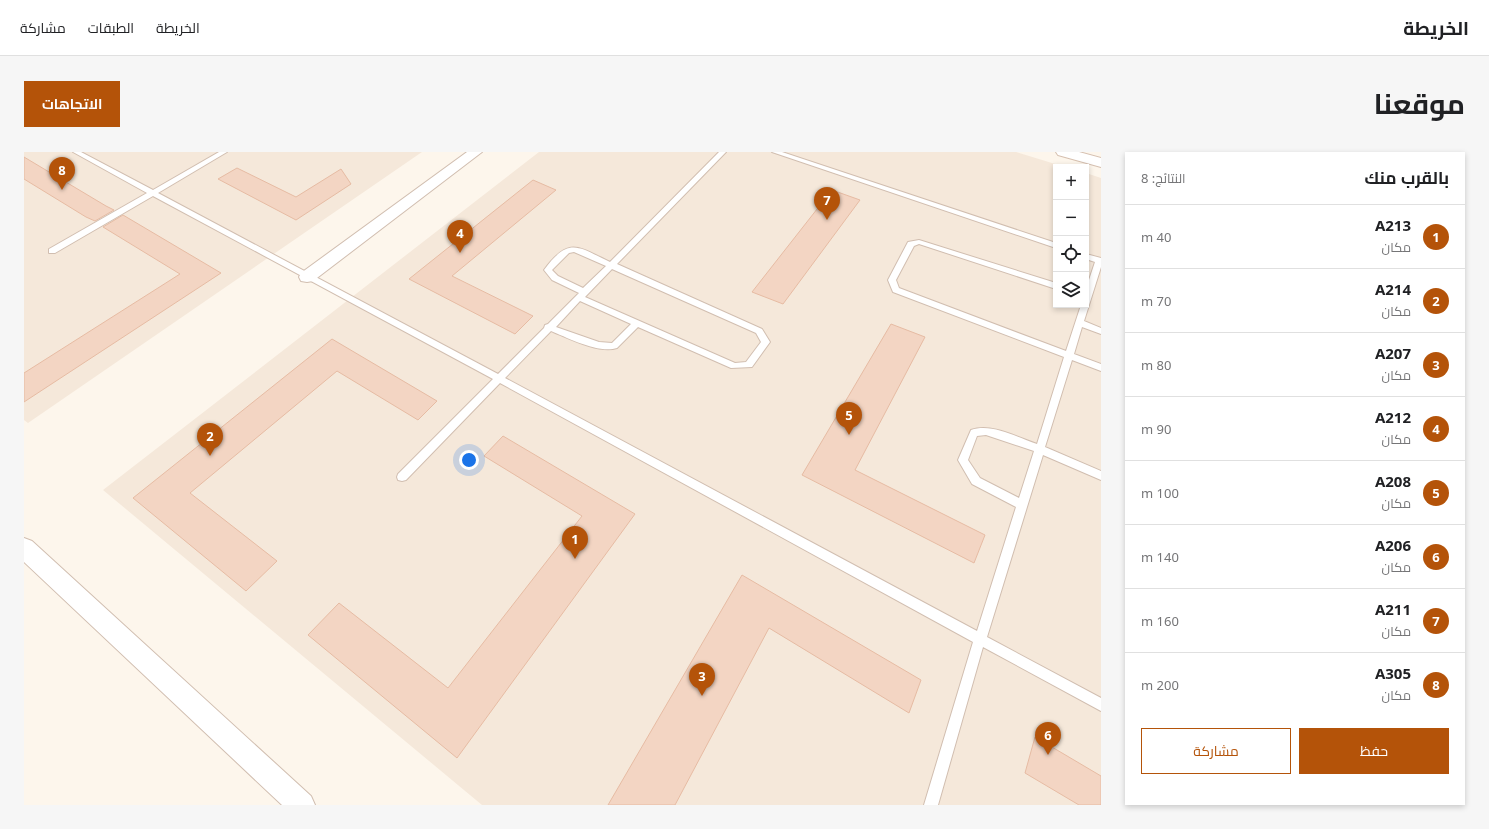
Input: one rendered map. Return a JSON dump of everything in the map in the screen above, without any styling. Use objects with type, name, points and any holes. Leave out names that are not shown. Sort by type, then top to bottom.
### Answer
[{"type":"street","points":[[307,277],[475,152]]},
{"type":"street","points":[[1063,152],[1101,163]]},
{"type":"street","points":[[24,548],[302,805]]},
{"type":"lane","points":[[76,152],[498,378],[1101,705]]},
{"type":"lane","points":[[52,251],[224,152]]},
{"type":"lane","points":[[402,477],[548,327],[722,152]]},
{"type":"lane","points":[[775,152],[1053,245]]},
{"type":"lane","points":[[1053,285],[919,242],[911,244],[892,280],[896,290],[1101,368]]},
{"type":"lane","points":[[575,249],[610,266],[759,332],[766,342],[749,365],[734,366],[637,323],[581,294],[555,278],[548,270],[566,251],[575,249]]},
{"type":"lane","points":[[1089,257],[1100,261],[1089,292]]},
{"type":"lane","points":[[931,805],[980,639],[1083,308]]},
{"type":"lane","points":[[1079,322],[1101,331]]},
{"type":"lane","points":[[548,327],[598,345],[614,346],[637,323]]},
{"type":"lane","points":[[1022,505],[976,481],[963,460],[974,433],[986,431],[1040,449],[1101,476]]},
{"type":"shaded area","points":[[24,152],[422,152],[28,423],[24,420]]},
{"type":"shaded area","points":[[539,152],[1016,152],[1055,164],[1053,164],[1053,308],[1089,308],[1089,174],[1101,178],[1101,805],[482,805],[103,490]]},
{"type":"building","points":[[24,157],[114,210],[95,221],[86,217],[24,179]]},
{"type":"building","points":[[237,168],[296,197],[341,169],[351,184],[296,220],[218,179]]},
{"type":"building","points":[[533,180],[556,190],[452,276],[533,316],[515,334],[409,279]]},
{"type":"building","points":[[832,190],[860,200],[783,304],[752,292]]},
{"type":"building","points":[[123,215],[221,273],[24,402],[24,373],[180,274],[103,227]]},
{"type":"building","points":[[891,324],[925,337],[855,470],[985,535],[974,563],[802,475]]},
{"type":"building","points":[[332,339],[437,401],[418,420],[337,371],[190,493],[277,561],[246,591],[133,498]]},
{"type":"building","points":[[503,436],[635,514],[457,758],[308,635],[339,603],[448,688],[582,516],[484,456]]},
{"type":"building","points":[[742,575],[921,680],[909,713],[769,628],[675,805],[608,805]]},
{"type":"building","points":[[1035,737],[1101,776],[1101,805],[1079,805],[1025,773]]},
{"type":"place","name":"A305","points":[[62,190]]},
{"type":"place","name":"A211","points":[[827,220]]},
{"type":"place","name":"A212","points":[[460,253]]},
{"type":"place","name":"A208","points":[[849,435]]},
{"type":"place","name":"A214","points":[[210,456]]},
{"type":"place","name":"A213","points":[[575,559]]},
{"type":"place","name":"A207","points":[[702,696]]},
{"type":"place","name":"A206","points":[[1048,755]]}]
